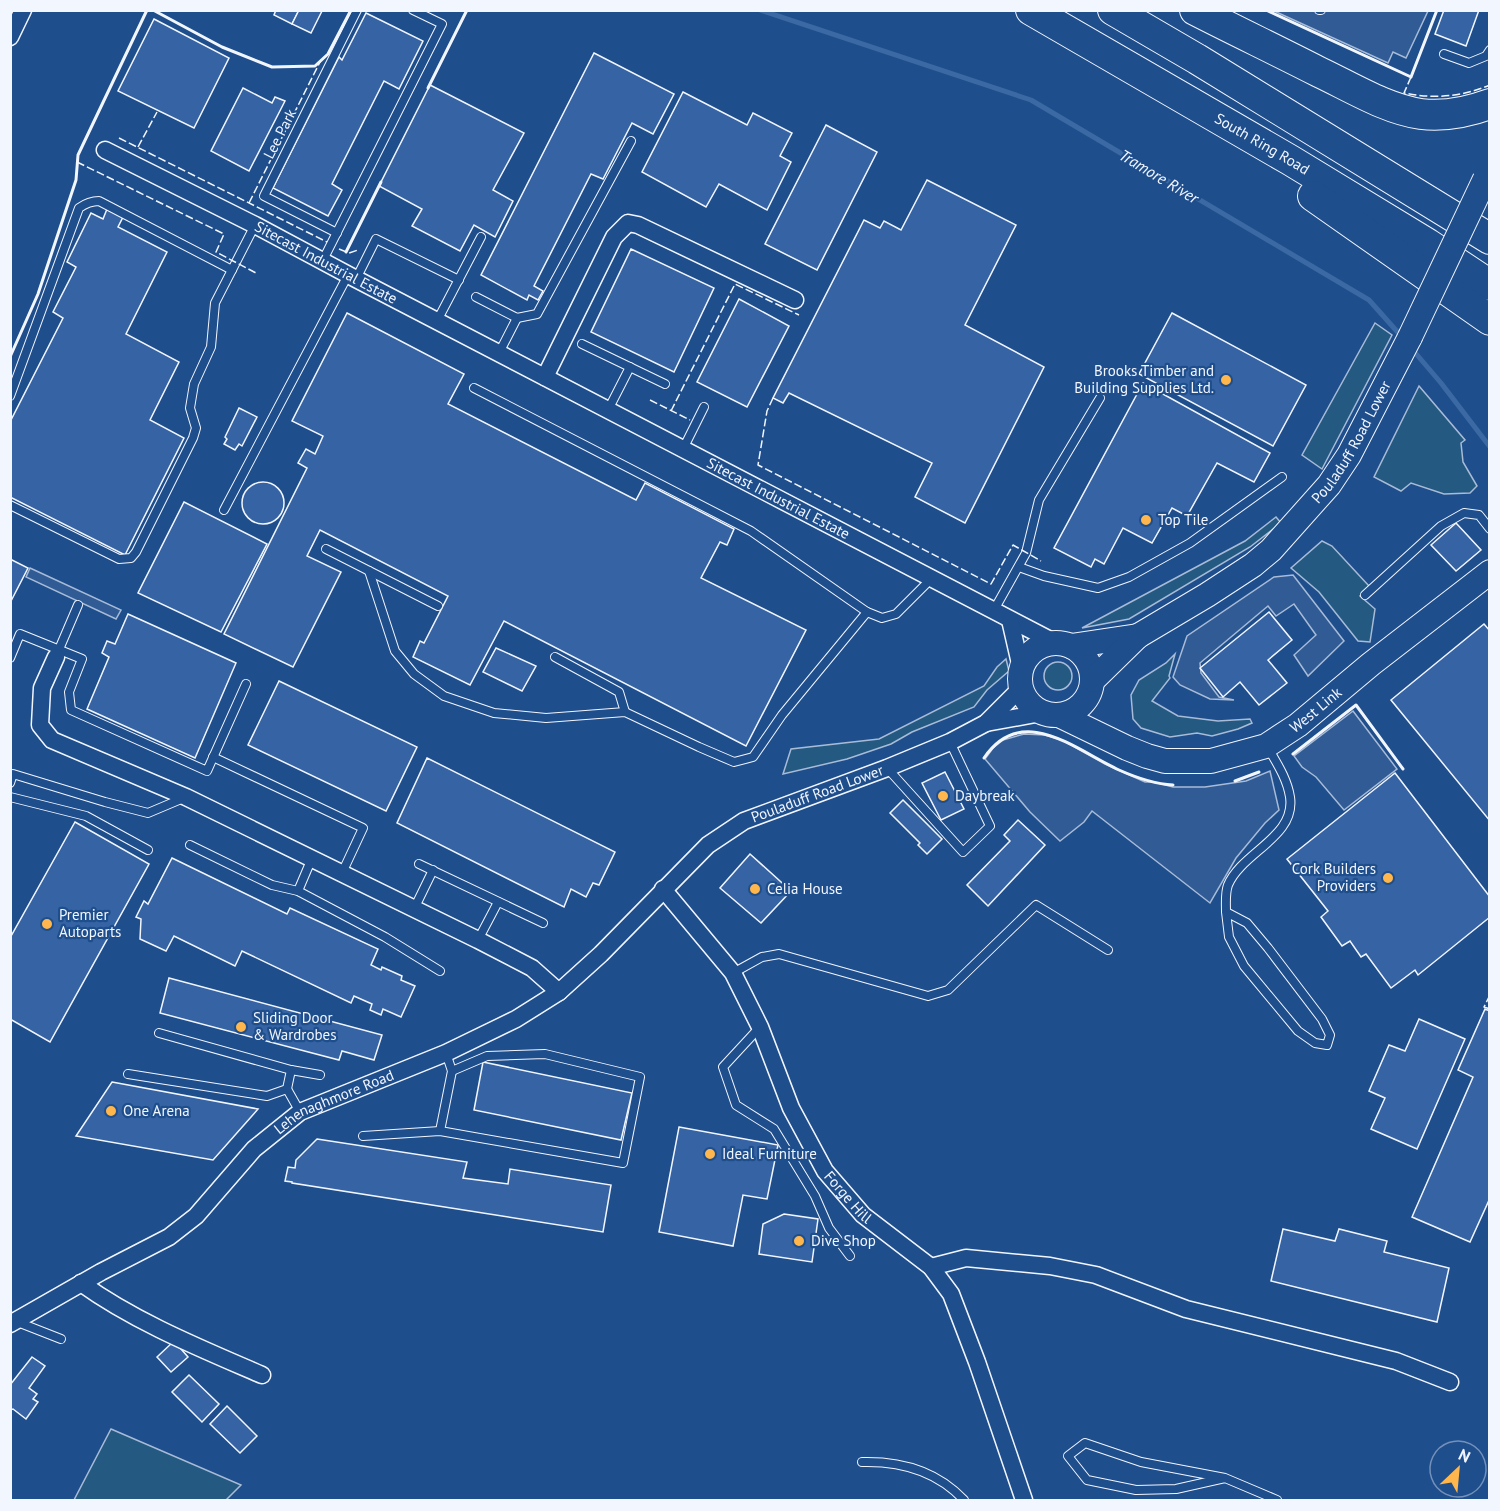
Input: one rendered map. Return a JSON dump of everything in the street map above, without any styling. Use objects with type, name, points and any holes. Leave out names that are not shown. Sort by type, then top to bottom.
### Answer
[{"type":"highway","name":"South Ring Road","points":[[1031,10],[1290,160],[1428,244],[1490,285]]},
{"type":"highway","points":[[1113,10],[1490,239]]},
{"type":"highway","points":[[1195,10],[1348,86],[1401,108],[1420,114],[1442,115],[1490,104]]},
{"type":"highway","points":[[1138,74],[1490,320]]},
{"type":"street","points":[[10,37],[23,10]]},
{"type":"street","name":"Sitecast Industrial Estate","points":[[105,150],[255,225],[352,278],[1010,620],[1063,644]]},
{"type":"street","name":"Pouladuff Road Lower","points":[[663,889],[708,845],[744,821],[887,768],[950,742],[986,723],[1079,708],[1092,686],[1138,636],[1207,596],[1271,550],[1329,485],[1349,455],[1378,401],[1488,173]]},
{"type":"street","points":[[545,377],[614,237],[627,223],[638,225],[795,300]]},
{"type":"street","name":"West Link","points":[[1051,714],[1147,756],[1165,761],[1186,763],[1224,758],[1266,746],[1298,724],[1490,572]]},
{"type":"street","points":[[1010,620],[1025,698],[1032,707],[1051,714]]},
{"type":"street","name":"Pouladuff Road Lower","points":[[986,723],[1021,678],[1027,658],[1035,650],[1045,645],[1138,636]]},
{"type":"street","points":[[1063,644],[1087,660],[1092,670],[1092,686],[1112,739]]},
{"type":"street","points":[[57,653],[42,688],[40,725],[52,740],[186,797],[478,940],[531,968],[559,992]]},
{"type":"street","name":"Forge Hill","points":[[663,889],[733,973],[760,1027],[791,1108],[825,1171],[863,1215],[931,1267],[951,1294],[1024,1500]]},
{"type":"street","name":"Lehenaghmore Road","points":[[13,1322],[169,1237],[196,1216],[254,1149],[300,1112],[446,1053],[516,1019],[559,992],[601,954],[663,889]]},
{"type":"street","points":[[931,1267],[966,1258],[1050,1266],[1096,1275],[1186,1309],[1396,1361],[1450,1382]]},
{"type":"street","points":[[81,1283],[105,1301],[208,1352],[262,1375]]},
{"type":"lane","name":"Lee Park","points":[[337,233],[264,196],[357,10]]},
{"type":"lane","points":[[322,260],[442,24],[413,10]]},
{"type":"lane","points":[[1444,54],[1469,63],[1486,56],[1490,50]]},
{"type":"lane","points":[[476,297],[517,318],[537,314],[632,141]]},
{"type":"lane","points":[[10,396],[79,208],[85,204],[99,201],[232,270]]},
{"type":"lane","points":[[10,505],[118,560],[131,558],[194,438],[196,428],[190,408],[194,384],[211,347],[215,303],[255,225]]},
{"type":"lane","points":[[437,321],[481,237]]},
{"type":"lane","points":[[224,510],[352,278],[376,239],[459,280]]},
{"type":"lane","points":[[499,353],[517,318]]},
{"type":"lane","points":[[582,344],[665,384]]},
{"type":"lane","points":[[608,410],[630,367]]},
{"type":"lane","points":[[474,388],[751,531],[867,612],[882,618],[896,614],[932,578]]},
{"type":"lane","points":[[993,610],[1026,553],[1039,500],[1100,398]]},
{"type":"lane","points":[[683,449],[705,406]]},
{"type":"lane","points":[[1019,567],[1044,576],[1098,588],[1128,577],[1191,543],[1282,477]]},
{"type":"lane","points":[[1365,595],[1441,526],[1464,513],[1479,515],[1490,529]]},
{"type":"lane","points":[[326,549],[438,606]]},
{"type":"lane","points":[[369,571],[395,651],[414,674],[444,696],[494,712],[546,718],[625,712],[734,762],[753,758],[782,715],[867,612]]},
{"type":"lane","points":[[57,653],[78,605]]},
{"type":"lane","points":[[10,658],[20,634],[57,653],[82,659],[69,692],[70,710],[207,771],[246,684]]},
{"type":"lane","points":[[555,657],[619,692],[625,712]]},
{"type":"lane","points":[[887,768],[963,852],[990,826],[950,742]]},
{"type":"lane","points":[[1226,912],[1247,923],[1322,1019],[1330,1035],[1327,1045],[1315,1043],[1298,1031],[1244,966],[1229,937],[1226,912],[1226,895],[1234,875],[1268,842],[1290,815],[1291,805],[1287,786],[1266,746]]},
{"type":"lane","points":[[213,757],[363,828],[342,873]]},
{"type":"lane","points":[[10,783],[12,771],[105,802],[148,813],[186,797]]},
{"type":"lane","points":[[10,797],[86,816],[148,850]]},
{"type":"lane","points":[[190,845],[272,885],[298,891],[385,937],[440,971]]},
{"type":"lane","points":[[298,891],[312,858]]},
{"type":"lane","points":[[419,864],[543,923]]},
{"type":"lane","points":[[414,909],[432,870]]},
{"type":"lane","points":[[478,940],[498,902]]},
{"type":"lane","points":[[733,973],[762,957],[779,954],[928,996],[948,990],[1036,905],[1108,950]]},
{"type":"lane","points":[[760,1027],[723,1067],[736,1105],[774,1129],[815,1196],[829,1228],[850,1256]]},
{"type":"lane","points":[[159,1033],[291,1070],[320,1075]]},
{"type":"lane","points":[[440,1131],[452,1071],[446,1053]]},
{"type":"lane","points":[[363,1136],[440,1131],[623,1163],[640,1077],[545,1054],[487,1056],[452,1071]]},
{"type":"lane","points":[[291,1070],[287,1089],[300,1112]]},
{"type":"lane","points":[[128,1074],[267,1096],[287,1089]]},
{"type":"lane","points":[[13,1322],[61,1339]]},
{"type":"lane","points":[[1225,1478],[1176,1489],[1136,1490],[1087,1480],[1068,1456],[1085,1443],[1141,1462],[1225,1478],[1277,1500]]},
{"type":"lane","points":[[862,1462],[886,1461],[912,1467],[933,1476],[964,1500]]},
{"type":"shaded area","points":[[1274,11],[1428,11],[1406,58],[1393,52],[1388,63]]},
{"type":"shaded area","points":[[1375,323],[1392,335],[1322,469],[1302,455]]},
{"type":"shaded area","points":[[1419,386],[1465,440],[1461,443],[1463,462],[1477,486],[1470,493],[1444,494],[1411,483],[1401,491],[1374,477]]},
{"type":"shaded area","points":[[1276,517],[1281,523],[1250,547],[1129,619],[1082,628],[1245,541]]},
{"type":"shaded area","points":[[1322,541],[1332,546],[1369,586],[1360,596],[1375,609],[1370,642],[1358,641],[1319,592],[1291,568]]},
{"type":"shaded area","points":[[30,568],[121,610],[116,619],[26,577]]},
{"type":"shaded area","points":[[1293,575],[1344,641],[1308,676],[1294,655],[1316,635],[1294,604],[1276,616],[1268,606],[1200,663],[1201,673],[1219,697],[1234,700],[1210,699],[1180,685],[1173,677],[1187,636],[1274,577]]},
{"type":"shaded area","points":[[1175,654],[1170,678],[1152,701],[1178,716],[1218,721],[1250,719],[1252,723],[1212,736],[1197,733],[1170,737],[1141,728],[1133,719],[1131,695],[1139,680],[1166,663]]},
{"type":"shaded area","points":[[1006,659],[1009,671],[987,690],[974,707],[912,732],[891,744],[847,759],[783,774],[791,749],[879,739],[984,686],[997,667]]},
{"type":"shaded area","points":[[1058,662],[1068,666],[1072,676],[1068,686],[1058,690],[1048,686],[1044,676],[1048,666]]},
{"type":"shaded area","points":[[1353,711],[1397,769],[1344,810],[1316,777],[1302,767],[1294,756]]},
{"type":"shaded area","points":[[1024,734],[1045,735],[1062,740],[1105,764],[1145,782],[1173,787],[1205,787],[1246,781],[1270,771],[1279,810],[1236,858],[1210,903],[1092,811],[1084,822],[1060,841],[1030,812],[985,759],[1003,740]]},
{"type":"shaded area","points":[[111,1429],[241,1485],[226,1500],[74,1500]]},
{"type":"building","points":[[276,10],[299,10],[292,24],[274,15]]},
{"type":"building","points":[[299,10],[322,11],[311,33],[292,24]]},
{"type":"building","points":[[1444,10],[1479,10],[1466,46],[1435,34]]},
{"type":"building","points":[[366,13],[423,41],[399,89],[384,81],[332,184],[342,190],[328,216],[273,188],[339,57],[342,60]]},
{"type":"building","points":[[154,19],[229,58],[194,128],[118,91]]},
{"type":"building","points":[[594,53],[674,94],[653,134],[632,123],[603,179],[591,174],[534,286],[543,291],[538,300],[529,295],[527,300],[481,275]]},
{"type":"building","points":[[430,85],[524,133],[493,190],[513,201],[495,237],[474,225],[460,251],[412,226],[422,209],[379,186]]},
{"type":"building","points":[[243,88],[272,103],[275,97],[285,101],[249,171],[211,151]]},
{"type":"building","points":[[683,92],[747,125],[753,113],[792,133],[780,156],[791,162],[767,210],[719,184],[706,207],[642,172]]},
{"type":"building","points":[[826,125],[877,152],[817,270],[765,244]]},
{"type":"building","points":[[927,180],[1016,225],[965,325],[1044,367],[965,523],[915,497],[932,463],[789,393],[783,403],[773,398],[864,220],[880,228],[884,221],[901,230]]},
{"type":"building","points":[[107,209],[123,217],[118,227],[167,252],[126,334],[179,362],[150,420],[184,438],[125,555],[10,497],[10,422],[63,318],[53,312],[76,267],[67,262],[91,213],[103,219]]},
{"type":"building","points":[[631,249],[714,288],[674,372],[591,332]]},
{"type":"building","points":[[739,299],[789,326],[747,407],[697,382]]},
{"type":"building","points":[[347,313],[464,374],[448,404],[636,500],[645,483],[734,529],[727,545],[720,542],[701,578],[806,630],[746,746],[504,621],[470,685],[413,657],[420,641],[424,643],[448,596],[320,530],[307,556],[341,572],[293,667],[224,634],[307,468],[298,463],[306,449],[315,454],[323,436],[292,421]]},
{"type":"building","points":[[1172,313],[1306,385],[1273,446],[1139,374]]},
{"type":"building","points":[[1143,383],[1270,453],[1254,482],[1217,463],[1187,516],[1172,508],[1152,543],[1123,528],[1104,564],[1095,559],[1091,567],[1054,548]]},
{"type":"building","points":[[239,408],[257,417],[242,446],[239,444],[235,450],[224,444]]},
{"type":"building","points":[[263,482],[278,488],[284,503],[278,518],[263,524],[248,518],[242,503],[248,488]]},
{"type":"building","points":[[184,502],[267,544],[221,632],[138,593]]},
{"type":"building","points":[[1456,523],[1481,550],[1456,571],[1431,545]]},
{"type":"building","points":[[10,559],[28,568],[10,603]]},
{"type":"building","points":[[1269,612],[1292,640],[1268,660],[1287,683],[1259,705],[1240,682],[1223,697],[1200,668]]},
{"type":"building","points":[[128,614],[236,663],[195,758],[87,709],[109,657],[102,653],[107,641],[115,644]]},
{"type":"building","points":[[1484,624],[1490,631],[1490,821],[1391,700]]},
{"type":"building","points":[[496,648],[536,666],[522,691],[483,672]]},
{"type":"building","points":[[279,681],[417,747],[386,811],[248,745]]},
{"type":"building","points":[[427,758],[615,852],[599,885],[593,883],[586,897],[571,889],[564,907],[397,823]]},
{"type":"building","points":[[945,772],[964,809],[941,820],[922,783]]},
{"type":"building","name":"Cork Builders Providers","points":[[1395,773],[1490,897],[1490,917],[1418,975],[1415,970],[1391,988],[1366,954],[1361,957],[1350,941],[1342,946],[1321,917],[1328,911],[1287,859]]},
{"type":"building","points":[[903,800],[942,839],[927,854],[918,845],[920,843],[890,813]]},
{"type":"building","points":[[1018,820],[1045,845],[988,906],[967,885],[1010,841],[1004,835]]},
{"type":"building","points":[[75,822],[149,864],[50,1042],[10,1019],[10,938]]},
{"type":"building","name":"Celia House","points":[[750,854],[791,891],[761,923],[720,888]]},
{"type":"building","points":[[172,858],[287,914],[290,908],[378,949],[371,965],[402,976],[401,980],[415,986],[401,1017],[383,1009],[381,1015],[370,1010],[372,1004],[354,996],[351,1003],[242,951],[235,966],[174,936],[166,951],[140,939],[141,919],[136,917],[144,901],[148,904]]},
{"type":"building","points":[[169,978],[382,1035],[374,1060],[342,1051],[339,1060],[160,1013]]},
{"type":"building","points":[[1485,1009],[1490,1011],[1490,1198],[1470,1242],[1412,1217],[1473,1077],[1458,1070]]},
{"type":"building","points":[[1419,1019],[1465,1039],[1417,1149],[1371,1129],[1385,1098],[1369,1091],[1389,1045],[1405,1051]]},
{"type":"building","points":[[483,1062],[632,1093],[621,1140],[474,1110]]},
{"type":"building","points":[[112,1082],[258,1109],[213,1160],[76,1136]]},
{"type":"building","points":[[679,1127],[778,1145],[767,1199],[743,1195],[733,1246],[659,1232]]},
{"type":"building","points":[[317,1139],[467,1162],[463,1178],[508,1184],[510,1169],[611,1185],[603,1232],[285,1181],[288,1167],[295,1168],[296,1160]]},
{"type":"building","points":[[784,1214],[818,1219],[812,1262],[759,1254],[763,1224]]},
{"type":"building","points":[[1283,1229],[1335,1241],[1339,1229],[1387,1241],[1384,1252],[1449,1268],[1437,1322],[1271,1281]]},
{"type":"building","points":[[174,1341],[188,1357],[171,1372],[157,1357]]},
{"type":"building","points":[[32,1357],[45,1366],[29,1388],[37,1394],[33,1399],[38,1402],[26,1419],[13,1409],[10,1410],[10,1385]]},
{"type":"building","points":[[189,1375],[219,1404],[202,1422],[172,1392]]},
{"type":"building","points":[[227,1406],[257,1436],[240,1453],[210,1424]]},
{"type":"waterway","name":"Tramore River","points":[[760,10],[1031,100],[1369,300],[1402,337]]},
{"type":"waterway","name":"Tramore River","points":[[1412,349],[1490,447]]},
{"type":"fence","points":[[249,203],[321,60]]},
{"type":"fence","points":[[1411,77],[1404,93],[1447,96],[1490,85]]},
{"type":"fence","points":[[138,147],[157,112]]},
{"type":"fence","points":[[119,138],[327,242]]},
{"type":"fence","points":[[77,162],[224,234],[216,252],[256,273]]},
{"type":"fence","points":[[339,249],[349,253],[358,250]]},
{"type":"fence","points":[[671,411],[735,284],[799,315]]},
{"type":"fence","points":[[773,398],[767,411],[758,465],[991,584],[1013,545],[1041,561]]},
{"type":"fence","points":[[650,400],[690,420]]},
{"type":"fence","points":[[1490,995],[1484,1007],[1490,1009]]},
{"type":"wall","points":[[10,357],[38,294],[76,180],[78,155],[147,10]]},
{"type":"wall","points":[[153,10],[222,47],[272,67],[315,66],[328,54],[351,10]]},
{"type":"wall","points":[[428,88],[467,10]]},
{"type":"wall","points":[[1266,10],[1411,77],[1437,10]]},
{"type":"wall","points":[[346,252],[381,182]]},
{"type":"wall","points":[[1293,754],[1356,705],[1403,769]]},
{"type":"wall","points":[[984,758],[999,742],[1015,733],[1032,732],[1067,743],[1132,776],[1173,785]]},
{"type":"wall","points":[[1235,781],[1259,772]]},
{"type":"place","name":"Brooks Timber and Building Supplies Ltd.","points":[[1226,380]]},
{"type":"place","name":"Top Tile","points":[[1146,520]]},
{"type":"place","name":"Daybreak","points":[[943,796]]},
{"type":"place","name":"Cork Builders Providers","points":[[1388,878]]},
{"type":"place","name":"Celia House","points":[[755,889]]},
{"type":"place","name":"Premier Autoparts","points":[[47,924]]},
{"type":"place","name":"Sliding Door & Wardrobes","points":[[241,1027]]},
{"type":"place","name":"One Arena","points":[[111,1111]]},
{"type":"place","name":"Ideal Furniture","points":[[710,1154]]},
{"type":"place","name":"Dive Shop","points":[[799,1241]]}]
